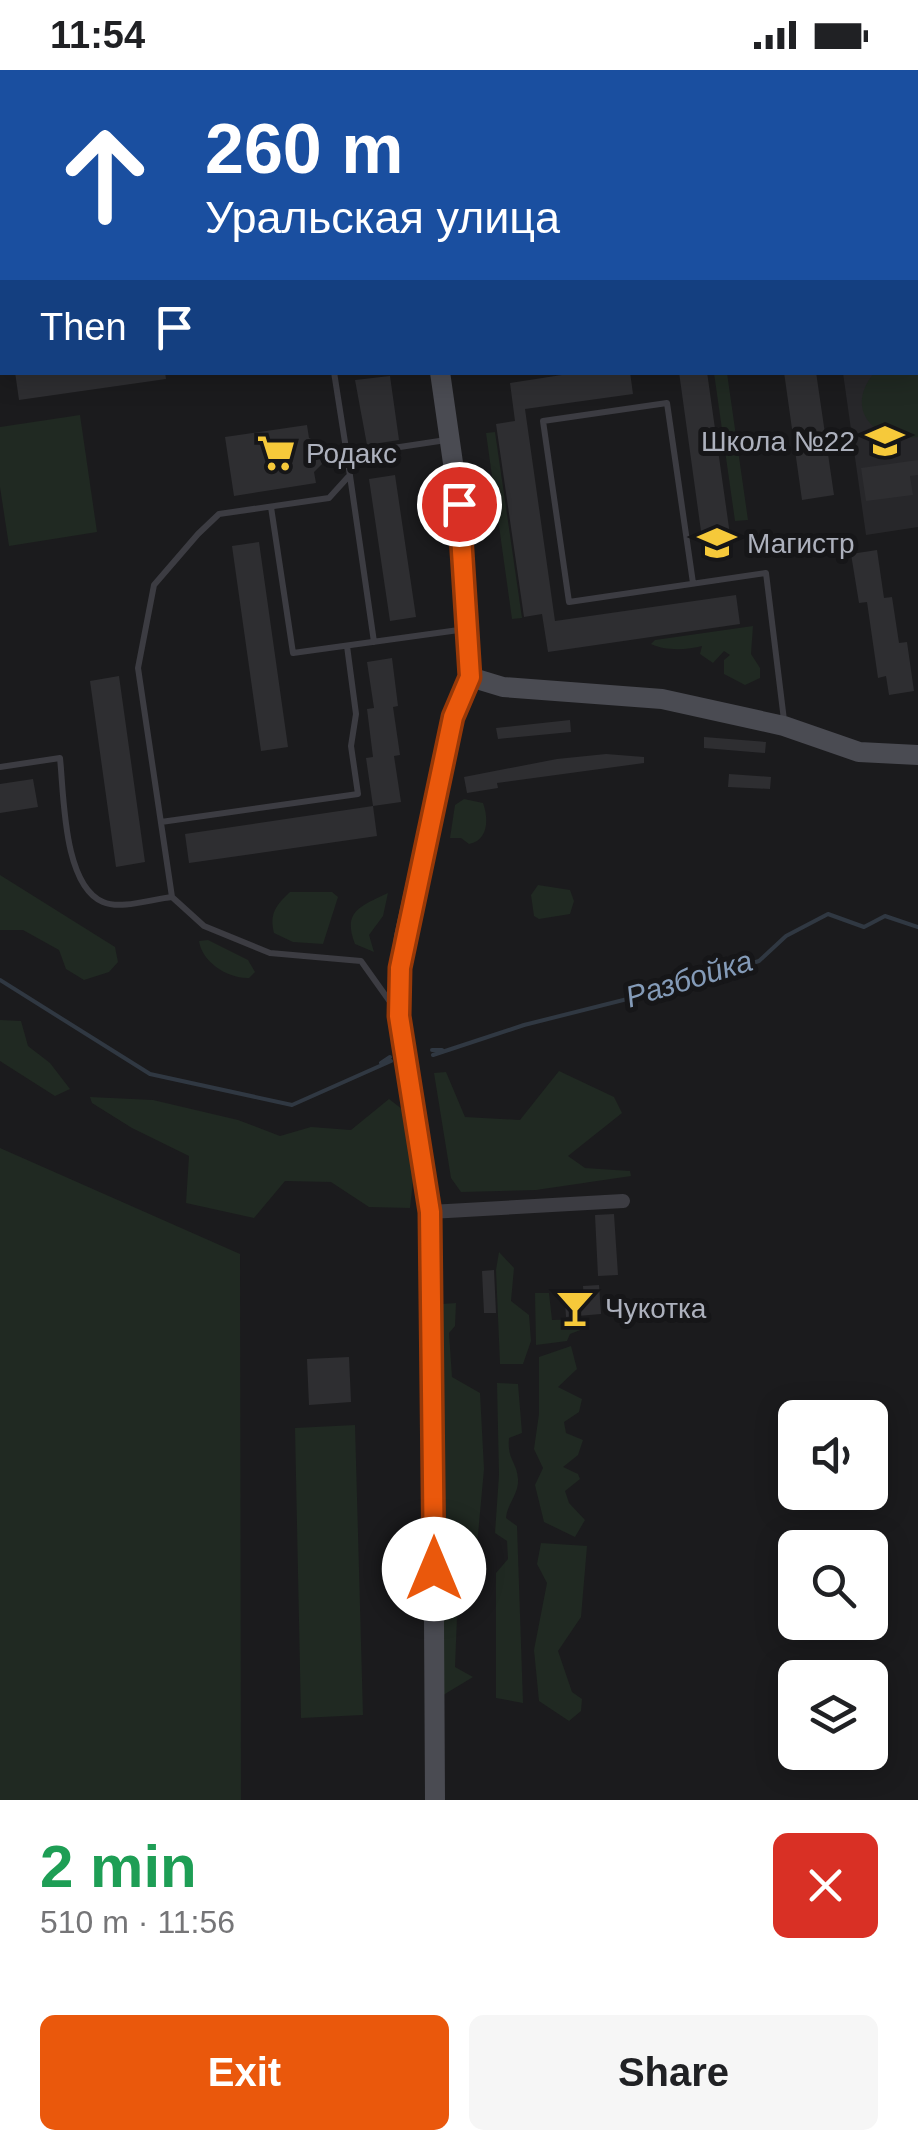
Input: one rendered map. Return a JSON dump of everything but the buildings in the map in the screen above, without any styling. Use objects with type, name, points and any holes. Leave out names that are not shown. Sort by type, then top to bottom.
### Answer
[{"type":"street","points":[[434,1800],[430,1212],[399,1016],[404,937],[453,717],[470,677],[459,504],[440,375]]},
{"type":"street","points":[[470,677],[503,687],[662,699],[784,726],[859,752],[918,755]]},
{"type":"street","points":[[430,1212],[623,1201]]},
{"type":"lane","points":[[334,375],[374,642]]},
{"type":"lane","points":[[693,583],[667,403],[543,421],[569,602],[766,572],[784,726]]},
{"type":"lane","points":[[346,455],[450,440]]},
{"type":"lane","points":[[348,477],[330,498],[220,514],[198,534],[154,586],[138,668],[172,897],[204,926],[270,953],[361,961],[399,1016]]},
{"type":"lane","points":[[271,507],[293,653],[467,628]]},
{"type":"lane","points":[[161,822],[358,794],[352,746],[356,714],[347,646]]},
{"type":"lane","points":[[0,766],[60,758],[72,859],[90,893],[103,902],[116,904],[172,897]]},
{"type":"shaded area","points":[[714,375],[727,375],[748,520],[735,521]]},
{"type":"shaded area","name":"Школа №22","points":[[843,375],[918,375],[918,527],[866,535]]},
{"type":"shaded area","points":[[873,375],[918,375],[918,437],[889,435],[869,422],[863,412],[865,387]]},
{"type":"shaded area","points":[[80,415],[97,532],[9,546],[0,487],[0,427]]},
{"type":"shaded area","points":[[495,432],[522,618],[512,619],[486,433]]},
{"type":"shaded area","points":[[753,626],[751,654],[760,668],[760,678],[745,685],[724,674],[724,660],[730,655],[724,651],[713,663],[700,654],[702,646],[676,649],[651,644],[655,640]]},
{"type":"shaded area","points":[[464,799],[483,803],[486,816],[480,839],[469,844],[461,838],[450,838],[455,805]]},
{"type":"shaded area","points":[[0,875],[115,947],[118,962],[109,972],[84,980],[66,969],[59,950],[23,930],[0,930]]},
{"type":"shaded area","points":[[538,885],[570,890],[574,901],[570,914],[539,919],[534,916],[531,895]]},
{"type":"shaded area","points":[[290,892],[332,892],[338,897],[323,944],[293,942],[274,933],[275,910]]},
{"type":"shaded area","points":[[388,893],[383,916],[369,935],[374,952],[355,944],[353,917],[362,906]]},
{"type":"shaded area","points":[[208,940],[248,960],[255,972],[249,978],[241,978],[217,968],[201,949],[199,941]]},
{"type":"shaded area","points":[[0,1020],[21,1021],[28,1046],[50,1063],[70,1089],[55,1096],[0,1061]]},
{"type":"shaded area","points":[[559,1071],[614,1097],[622,1113],[568,1156],[585,1168],[630,1171],[631,1176],[536,1190],[461,1192],[451,1178],[434,1073],[446,1072],[465,1117],[520,1120]]},
{"type":"shaded area","points":[[90,1097],[153,1100],[238,1120],[280,1136],[311,1127],[351,1130],[389,1099],[402,1109],[413,1181],[410,1208],[369,1207],[331,1182],[285,1181],[254,1218],[186,1203],[189,1156],[132,1128],[92,1103]]},
{"type":"shaded area","points":[[0,1148],[240,1254],[241,1800],[0,1800]]},
{"type":"shaded area","points":[[499,1252],[514,1268],[511,1301],[529,1315],[531,1341],[523,1364],[500,1364],[496,1270]]},
{"type":"shaded area","points":[[535,1293],[549,1293],[552,1320],[583,1319],[583,1329],[570,1334],[567,1341],[536,1345]]},
{"type":"shaded area","points":[[456,1303],[455,1326],[449,1333],[452,1377],[480,1393],[484,1469],[472,1600],[457,1617],[455,1667],[473,1677],[440,1697],[442,1304]]},
{"type":"shaded area","points":[[571,1346],[577,1369],[558,1387],[582,1399],[579,1412],[564,1422],[566,1433],[583,1440],[578,1455],[563,1467],[580,1479],[565,1491],[569,1503],[585,1520],[575,1537],[544,1522],[535,1485],[543,1468],[534,1449],[539,1414],[539,1357]]},
{"type":"shaded area","points":[[497,1383],[518,1384],[522,1433],[509,1438],[518,1484],[506,1518],[517,1526],[523,1703],[496,1698],[496,1573],[508,1559],[507,1541],[495,1533],[499,1475]]},
{"type":"shaded area","points":[[355,1425],[363,1715],[301,1718],[295,1428]]},
{"type":"shaded area","points":[[541,1543],[587,1546],[581,1617],[558,1651],[572,1692],[582,1699],[581,1711],[569,1721],[539,1701],[534,1650],[547,1583],[537,1564]]},
{"type":"waterway","name":"Разбойка","points":[[433,1055],[524,1025],[679,986],[759,961],[786,936],[828,914],[864,927],[885,916],[918,927]]},
{"type":"waterway","name":"Разбойка","points":[[0,980],[150,1074],[292,1105],[391,1061]]},
{"type":"waterway","name":"Разбойка","points":[[432,1050],[442,1050]]},
{"type":"waterway","name":"Разбойка","points":[[381,1063],[390,1057]]},
{"type":"place","name":"Школа №22","points":[[885,441]]},
{"type":"place","name":"Родакс","points":[[276,453]]},
{"type":"place","name":"Магистр","points":[[717,543]]},
{"type":"place","name":"Чукотка","points":[[575,1308]]},
{"type":"route","points":[[434,1569],[430,1212],[399,1016],[400,968],[453,717],[470,677],[459,504]]}]
